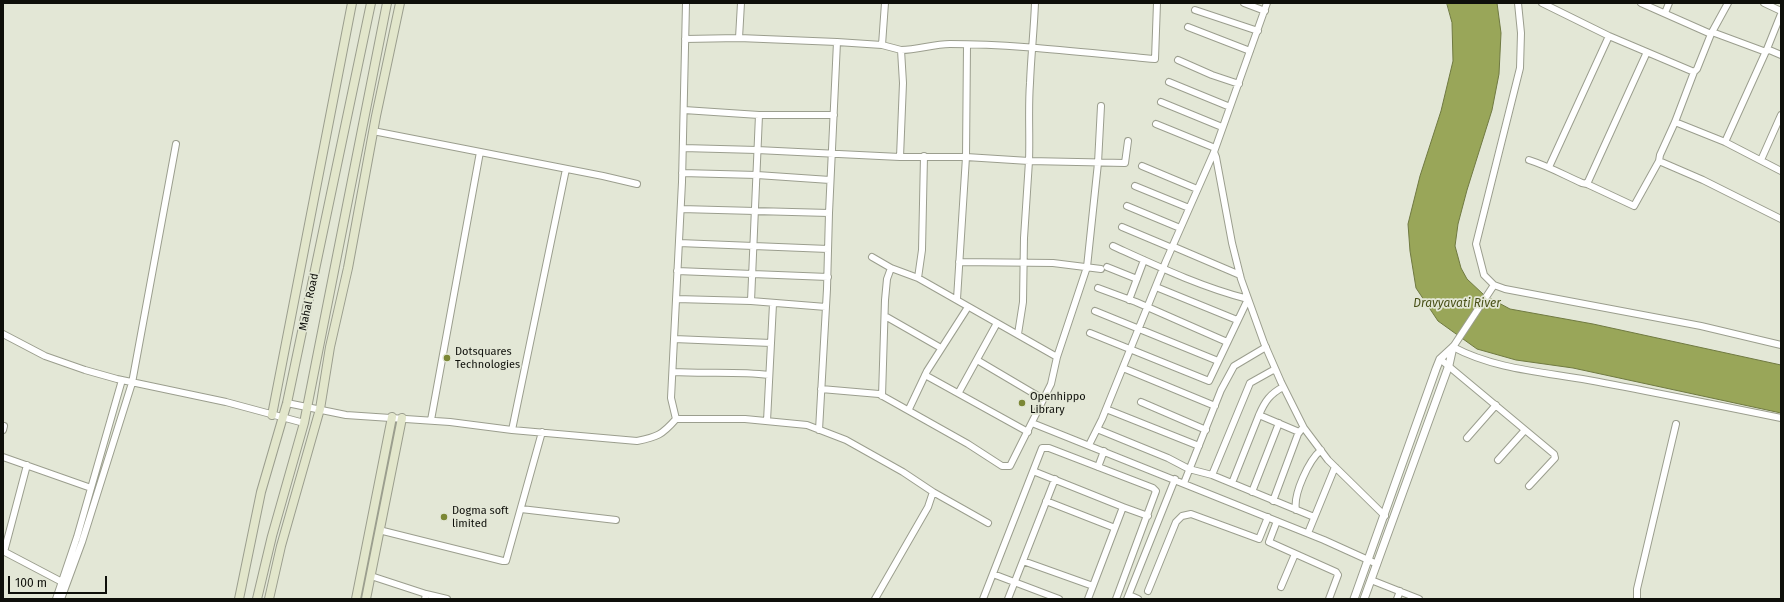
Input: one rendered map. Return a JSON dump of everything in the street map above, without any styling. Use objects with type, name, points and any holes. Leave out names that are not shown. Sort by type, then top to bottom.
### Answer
[{"type":"main road","points":[[272,415],[352,3]]},
{"type":"main road","name":"Mahal Road","points":[[239,599],[262,492],[287,403],[371,3]]},
{"type":"main road","name":"Mahal Road","points":[[257,599],[272,536],[308,407],[388,3]]},
{"type":"main road","points":[[268,599],[281,546],[320,409],[330,347],[348,268],[373,131],[400,3]]},
{"type":"main road","points":[[356,599],[392,417]]},
{"type":"main road","points":[[366,599],[402,418]]},
{"type":"street","points":[[676,419],[671,398],[681,209],[686,3]]},
{"type":"street","points":[[739,38],[741,3]]},
{"type":"street","points":[[882,45],[885,3]]},
{"type":"street","points":[[1018,334],[1023,302],[1025,264],[1030,84],[1035,3]]},
{"type":"street","points":[[685,39],[739,38],[837,42],[882,45],[901,50],[913,50],[933,45],[967,45],[1033,48],[1155,59],[1157,3]]},
{"type":"street","points":[[1244,3],[1265,11]]},
{"type":"street","points":[[1089,445],[1106,409],[1163,268],[1214,150],[1267,3]]},
{"type":"street","points":[[1518,3],[1521,33],[1520,68],[1476,244],[1484,275],[1494,285],[1505,289],[1701,326],[1781,345]]},
{"type":"street","points":[[1542,3],[1609,36],[1694,72]]},
{"type":"street","points":[[1641,3],[1712,33],[1781,55]]},
{"type":"street","points":[[1665,13],[1669,3]]},
{"type":"street","points":[[1529,160],[1549,167],[1553,171],[1582,184],[1587,184],[1634,206],[1659,161],[1660,155],[1676,122],[1694,72],[1698,69],[1712,33],[1728,3]]},
{"type":"street","points":[[1764,3],[1781,11]]},
{"type":"street","points":[[1196,10],[1258,31]]},
{"type":"street","points":[[1725,142],[1767,50],[1781,14]]},
{"type":"street","points":[[1188,27],[1250,50]]},
{"type":"street","points":[[1549,167],[1609,36]]},
{"type":"street","points":[[819,430],[828,277],[831,153],[837,42]]},
{"type":"street","points":[[957,299],[966,157],[967,45]]},
{"type":"street","points":[[900,157],[903,83],[901,50]]},
{"type":"street","points":[[1587,184],[1647,52]]},
{"type":"street","points":[[1178,60],[1212,75],[1239,84]]},
{"type":"street","points":[[1169,82],[1230,107]]},
{"type":"street","points":[[1161,102],[1222,127]]},
{"type":"street","points":[[821,389],[868,392],[882,396],[909,409],[1002,466],[1010,466],[1051,384],[1057,357],[1087,267],[1098,162],[1101,106]]},
{"type":"street","points":[[684,110],[759,115],[834,115]]},
{"type":"street","points":[[750,301],[759,115]]},
{"type":"street","points":[[1760,160],[1781,115]]},
{"type":"street","points":[[1676,122],[1725,142],[1781,171]]},
{"type":"street","points":[[1156,124],[1214,150],[1232,243],[1240,275],[1266,347],[1302,430],[1335,467],[1385,516]]},
{"type":"street","points":[[373,131],[566,168],[637,184]]},
{"type":"street","points":[[683,148],[900,157],[966,157],[1029,161],[1125,163],[1128,141]]},
{"type":"street","points":[[61,599],[82,542],[132,383],[176,144]]},
{"type":"street","points":[[431,420],[480,152]]},
{"type":"street","points":[[918,278],[922,250],[924,156]]},
{"type":"street","points":[[1659,161],[1703,180],[1779,218],[1781,211]]},
{"type":"street","points":[[1142,166],[1197,189]]},
{"type":"street","points":[[512,430],[566,168]]},
{"type":"street","points":[[682,173],[757,175],[830,180]]},
{"type":"street","points":[[1135,186],[1189,208]]},
{"type":"street","points":[[1127,206],[1180,228]]},
{"type":"street","points":[[681,209],[829,213]]},
{"type":"street","points":[[1122,227],[1240,275]]},
{"type":"street","points":[[679,243],[828,249]]},
{"type":"street","points":[[1113,246],[1222,292],[1248,299]]},
{"type":"street","points":[[872,257],[891,268],[918,278],[957,299],[968,307],[1057,357]]},
{"type":"street","points":[[1129,300],[1144,260]]},
{"type":"street","points":[[959,262],[1025,264],[1053,263],[1104,268],[1137,279]]},
{"type":"street","points":[[882,396],[887,279],[891,268]]},
{"type":"street","points":[[678,271],[828,277]]},
{"type":"street","points":[[1354,599],[1440,359],[1453,347],[1494,285]]},
{"type":"street","points":[[1156,287],[1237,320]]},
{"type":"street","points":[[1098,288],[1227,342]]},
{"type":"street","points":[[676,299],[750,301],[826,307]]},
{"type":"street","points":[[1090,333],[1209,381],[1248,299]]},
{"type":"street","points":[[767,421],[773,304]]},
{"type":"street","points":[[909,409],[925,375],[968,307]]},
{"type":"street","points":[[1095,311],[1218,361]]},
{"type":"street","points":[[885,316],[941,348]]},
{"type":"street","points":[[959,392],[997,323]]},
{"type":"street","points":[[3,334],[45,356],[85,370],[132,383],[226,402],[304,423]]},
{"type":"street","points":[[674,339],[771,343]]},
{"type":"street","points":[[1184,483],[1215,406],[1234,366],[1266,347]]},
{"type":"street","points":[[1364,599],[1449,365],[1453,347]]},
{"type":"street","points":[[1453,347],[1480,359],[1509,367],[1605,383],[1781,418]]},
{"type":"street","points":[[1440,359],[1449,365],[1555,456],[1529,486]]},
{"type":"street","points":[[976,360],[1043,399]]},
{"type":"street","points":[[1123,368],[1215,406]]},
{"type":"street","points":[[1212,475],[1250,383],[1275,369]]},
{"type":"street","points":[[672,372],[706,374],[746,372],[769,375]]},
{"type":"street","points":[[925,375],[959,392],[1028,432]]},
{"type":"street","points":[[56,599],[91,488],[122,380]]},
{"type":"street","points":[[1232,483],[1266,401],[1272,394],[1284,387]]},
{"type":"street","points":[[1141,402],[1206,430]]},
{"type":"street","points":[[287,403],[346,415],[431,420],[512,430],[637,440],[656,437],[676,419],[745,419],[807,425],[846,440],[988,523]]},
{"type":"street","points":[[1467,438],[1496,405]]},
{"type":"street","points":[[1106,409],[1199,446]]},
{"type":"street","points":[[1259,415],[1302,430]]},
{"type":"street","points":[[1032,423],[1308,533],[1377,564]]},
{"type":"street","points":[[1252,492],[1279,423]]},
{"type":"street","points":[[1637,599],[1637,589],[1676,424]]},
{"type":"street","points":[[1097,429],[1168,458],[1189,469],[1212,475],[1314,517]]},
{"type":"street","points":[[1273,501],[1302,430]]},
{"type":"street","points":[[1498,460],[1525,430]]},
{"type":"street","points":[[379,530],[506,561],[542,432]]},
{"type":"street","points":[[983,599],[1042,448],[1049,448],[1153,488],[1156,491],[1116,599]]},
{"type":"street","points":[[1296,510],[1295,502],[1309,464],[1313,457],[1321,450]]},
{"type":"street","points":[[1098,467],[1104,451]]},
{"type":"street","points":[[3,457],[91,488]]},
{"type":"street","points":[[26,465],[3,551],[62,582]]},
{"type":"street","points":[[1308,533],[1335,467]]},
{"type":"street","points":[[1032,471],[1148,516]]},
{"type":"street","points":[[1008,599],[1055,479]]},
{"type":"street","points":[[1138,599],[1128,597],[1175,479]]},
{"type":"street","points":[[875,599],[914,533],[928,507],[933,492]]},
{"type":"street","points":[[1046,501],[1115,528]]},
{"type":"street","points":[[1088,599],[1123,507]]},
{"type":"street","points":[[521,509],[616,520]]},
{"type":"street","points":[[1148,591],[1176,522],[1182,516],[1191,514],[1269,542],[1336,572],[1338,575],[1329,599]]},
{"type":"street","points":[[1259,539],[1268,517]]},
{"type":"street","points":[[1269,542],[1277,521]]},
{"type":"street","points":[[1281,587],[1295,554]]},
{"type":"street","points":[[1023,560],[1092,586]]},
{"type":"street","points":[[993,574],[1059,599]]},
{"type":"street","points":[[371,576],[426,596],[447,599]]},
{"type":"street","points":[[1370,580],[1419,599]]},
{"type":"street","points":[[1397,599],[1400,591]]},
{"type":"water","name":"Dravyavati River","points":[[1447,3],[1497,3],[1501,33],[1499,74],[1492,110],[1458,224],[1455,246],[1461,268],[1467,279],[1484,295],[1510,309],[1593,324],[1781,365],[1781,413],[1573,368],[1516,360],[1477,349],[1438,321],[1416,288],[1410,251],[1408,224],[1420,176],[1441,111],[1453,61],[1452,23]]},
{"type":"place","name":"Dotsquares Technologies","points":[[447,358]]},
{"type":"place","name":"Openhippo Library","points":[[1022,403]]},
{"type":"place","name":"Dogma soft limited","points":[[444,517]]}]
